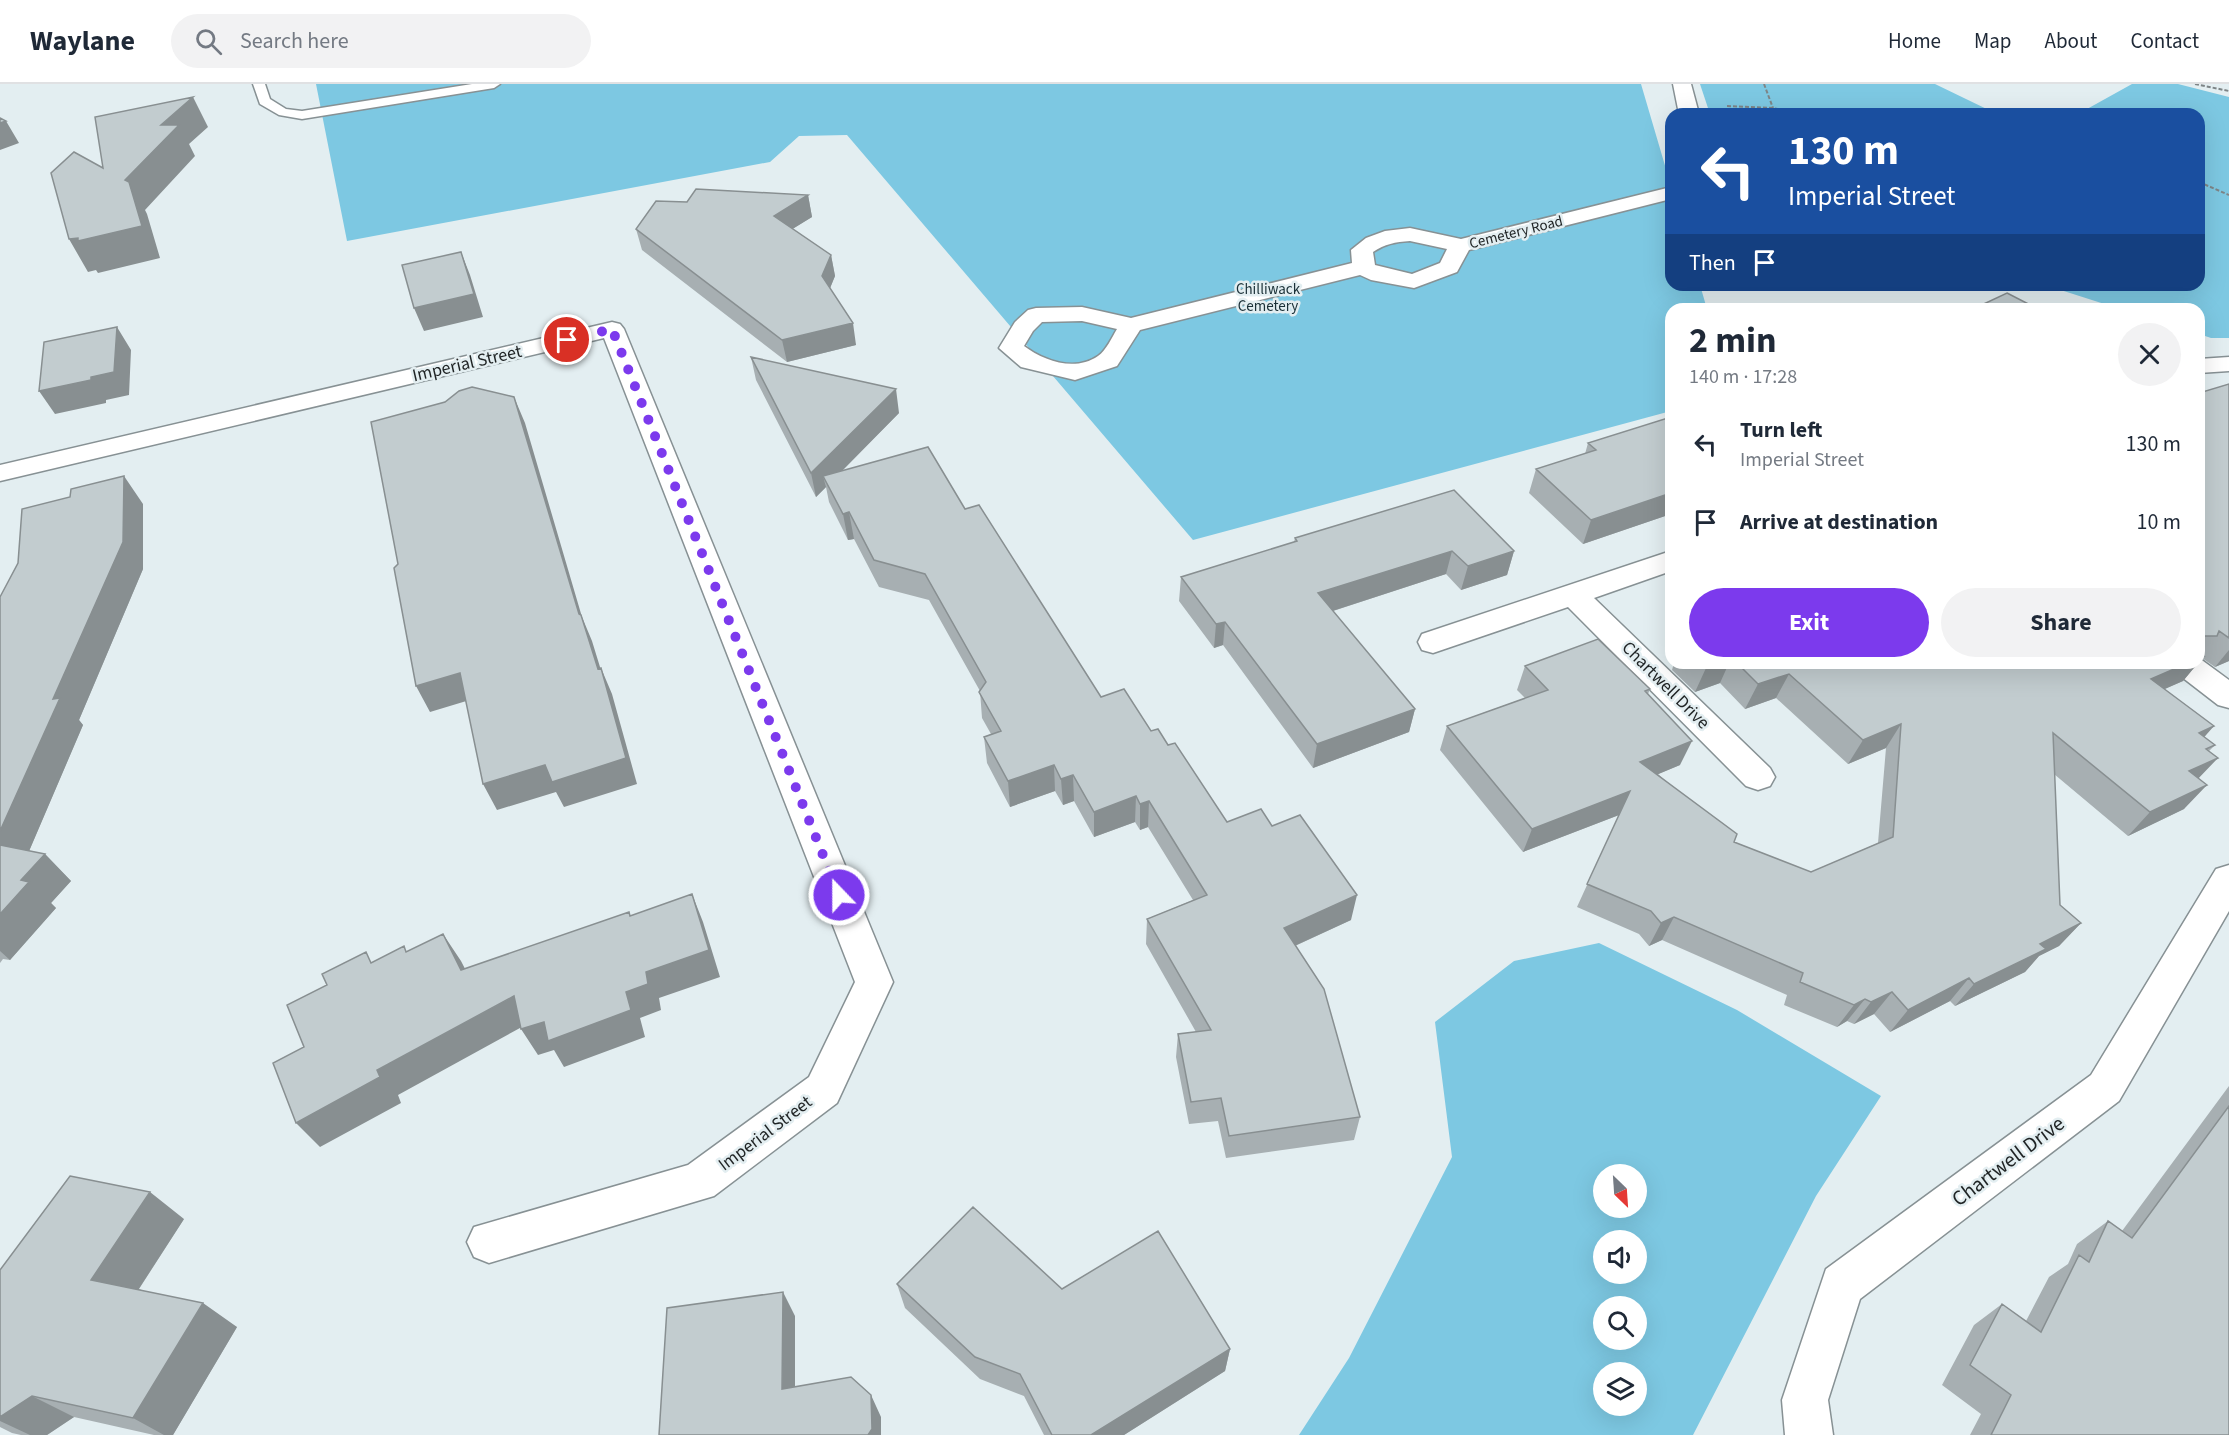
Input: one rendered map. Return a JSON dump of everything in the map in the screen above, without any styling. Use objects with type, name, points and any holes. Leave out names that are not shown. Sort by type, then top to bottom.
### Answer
[{"type":"street","points":[[1682,84],[1688,108]]},
{"type":"street","name":"Cemetery Road","points":[[1364,267],[1371,273],[1414,281],[1449,267],[1460,246],[1665,195]]},
{"type":"street","points":[[1131,325],[1364,267],[1362,250],[1376,238],[1407,234],[1460,246]]},
{"type":"street","name":"Imperial Street","points":[[0,473],[612,329],[874,982],[823,1090],[699,1182],[489,1242]]},
{"type":"street","points":[[2205,366],[2229,364]]},
{"type":"street","points":[[1433,642],[1665,563]]},
{"type":"street","name":"Chartwell Drive","points":[[1573,594],[1758,777]]},
{"type":"street","points":[[2194,669],[2229,697]]},
{"type":"street","name":"Chartwell Drive","points":[[1809,1435],[1805,1400],[1842,1285],[2105,1088],[2229,879]]},
{"type":"lane","points":[[259,84],[264,100],[283,112],[302,115],[494,84]]},
{"type":"path","points":[[1764,84],[1773,108]]},
{"type":"path","points":[[2195,84],[2229,91]]},
{"type":"path","points":[[2205,185],[2229,195]]},
{"type":"green space","name":"Chilliwack Cemetery","points":[[316,84],[1641,84],[1665,166],[1665,291],[1702,291],[1705,303],[1665,303],[1665,413],[1193,540],[847,135],[799,136],[770,162],[347,241]]},
{"type":"green space","points":[[1700,84],[1935,84],[1985,108],[1708,108]]},
{"type":"green space","points":[[2132,84],[2178,84],[2229,97],[2229,338],[2205,336],[2205,303],[2101,303],[2064,291],[2205,291],[2205,108],[2089,108]]},
{"type":"green space","points":[[1599,943],[1737,1010],[1881,1096],[1816,1196],[1693,1435],[1299,1435],[1349,1358],[1452,1157],[1435,1022],[1514,961]]},
{"type":"building","points":[[193,97],[161,125],[179,125],[125,180],[129,182],[142,226],[78,241],[78,238],[69,239],[51,173],[74,152],[103,168],[95,117]]},
{"type":"building","points":[[696,189],[808,195],[774,216],[831,255],[822,276],[853,323],[782,340],[636,229],[656,201],[687,202]]},
{"type":"building","points":[[461,252],[474,294],[414,308],[402,265]]},
{"type":"building","points":[[2007,293],[2026,303],[1986,303]]},
{"type":"building","points":[[117,327],[114,372],[91,377],[91,380],[39,391],[44,342]]},
{"type":"building","points":[[751,357],[896,389],[811,473]]},
{"type":"building","points":[[2229,384],[2229,638],[2219,631],[2217,636],[2205,636],[2205,391]]},
{"type":"building","points":[[472,387],[514,397],[579,614],[598,669],[601,668],[626,758],[552,782],[545,765],[483,784],[460,673],[416,686],[394,568],[398,564],[371,422],[445,402],[459,391]]},
{"type":"building","points":[[1665,419],[1665,495],[1591,520],[1536,469],[1596,450],[1588,443]]},
{"type":"building","points":[[928,447],[965,509],[979,505],[1101,697],[1124,689],[1151,731],[1158,729],[1168,745],[1175,743],[1227,822],[1261,809],[1272,826],[1300,815],[1357,895],[1284,928],[1324,989],[1360,1117],[1229,1136],[1221,1098],[1191,1102],[1178,1034],[1211,1030],[1147,919],[1207,895],[1149,801],[1140,804],[1136,796],[1094,812],[1073,775],[1061,779],[1054,765],[1008,781],[984,737],[1001,731],[979,692],[986,682],[925,574],[874,560],[849,512],[843,514],[823,476]]},
{"type":"building","points":[[124,476],[123,542],[53,699],[60,698],[0,831],[0,597],[18,563],[22,509],[70,497],[71,489]]},
{"type":"building","points":[[1454,490],[1514,551],[1468,566],[1452,551],[1318,593],[1415,709],[1317,744],[1225,622],[1216,624],[1181,577],[1297,541],[1295,538]]},
{"type":"building","points":[[1598,639],[1650,689],[1645,691],[1692,741],[1640,762],[1737,834],[1734,842],[1811,872],[1893,837],[1901,724],[1863,740],[1789,674],[1758,684],[1743,669],[2174,669],[2151,679],[2214,726],[2199,733],[2215,745],[2206,749],[2218,758],[2189,771],[2207,785],[2150,812],[2053,733],[2060,905],[2081,923],[2040,944],[2046,949],[1974,984],[1969,978],[1908,1010],[1892,992],[1871,1002],[1865,999],[1854,1005],[1800,982],[1803,973],[1674,917],[1661,923],[1651,911],[1587,884],[1630,791],[1532,829],[1447,726],[1548,690],[1525,666]]},
{"type":"building","points":[[0,845],[45,854],[21,880],[29,882],[0,914]]},
{"type":"building","points":[[692,894],[709,950],[646,972],[648,984],[626,992],[631,1010],[548,1041],[544,1022],[521,1029],[514,996],[377,1070],[380,1077],[296,1123],[273,1063],[304,1047],[287,1005],[327,985],[322,974],[366,952],[371,963],[404,946],[406,952],[443,934],[461,970],[629,912],[630,916]]},
{"type":"building","points":[[2229,1106],[2229,1435],[1991,1435],[2011,1395],[1970,1365],[2002,1304],[2041,1332],[2079,1255],[2089,1262],[2108,1221],[2132,1238]]},
{"type":"building","points":[[70,1176],[150,1192],[91,1280],[203,1303],[133,1418],[32,1396],[0,1417],[0,1270]]},
{"type":"building","points":[[973,1207],[1062,1289],[1158,1231],[1230,1349],[1091,1435],[1052,1435],[1020,1374],[975,1357],[897,1284]]},
{"type":"building","points":[[783,1292],[782,1389],[851,1377],[871,1395],[872,1429],[868,1435],[659,1435],[667,1308]]},
{"type":"route","points":[[567,340],[612,329],[839,895]]}]
